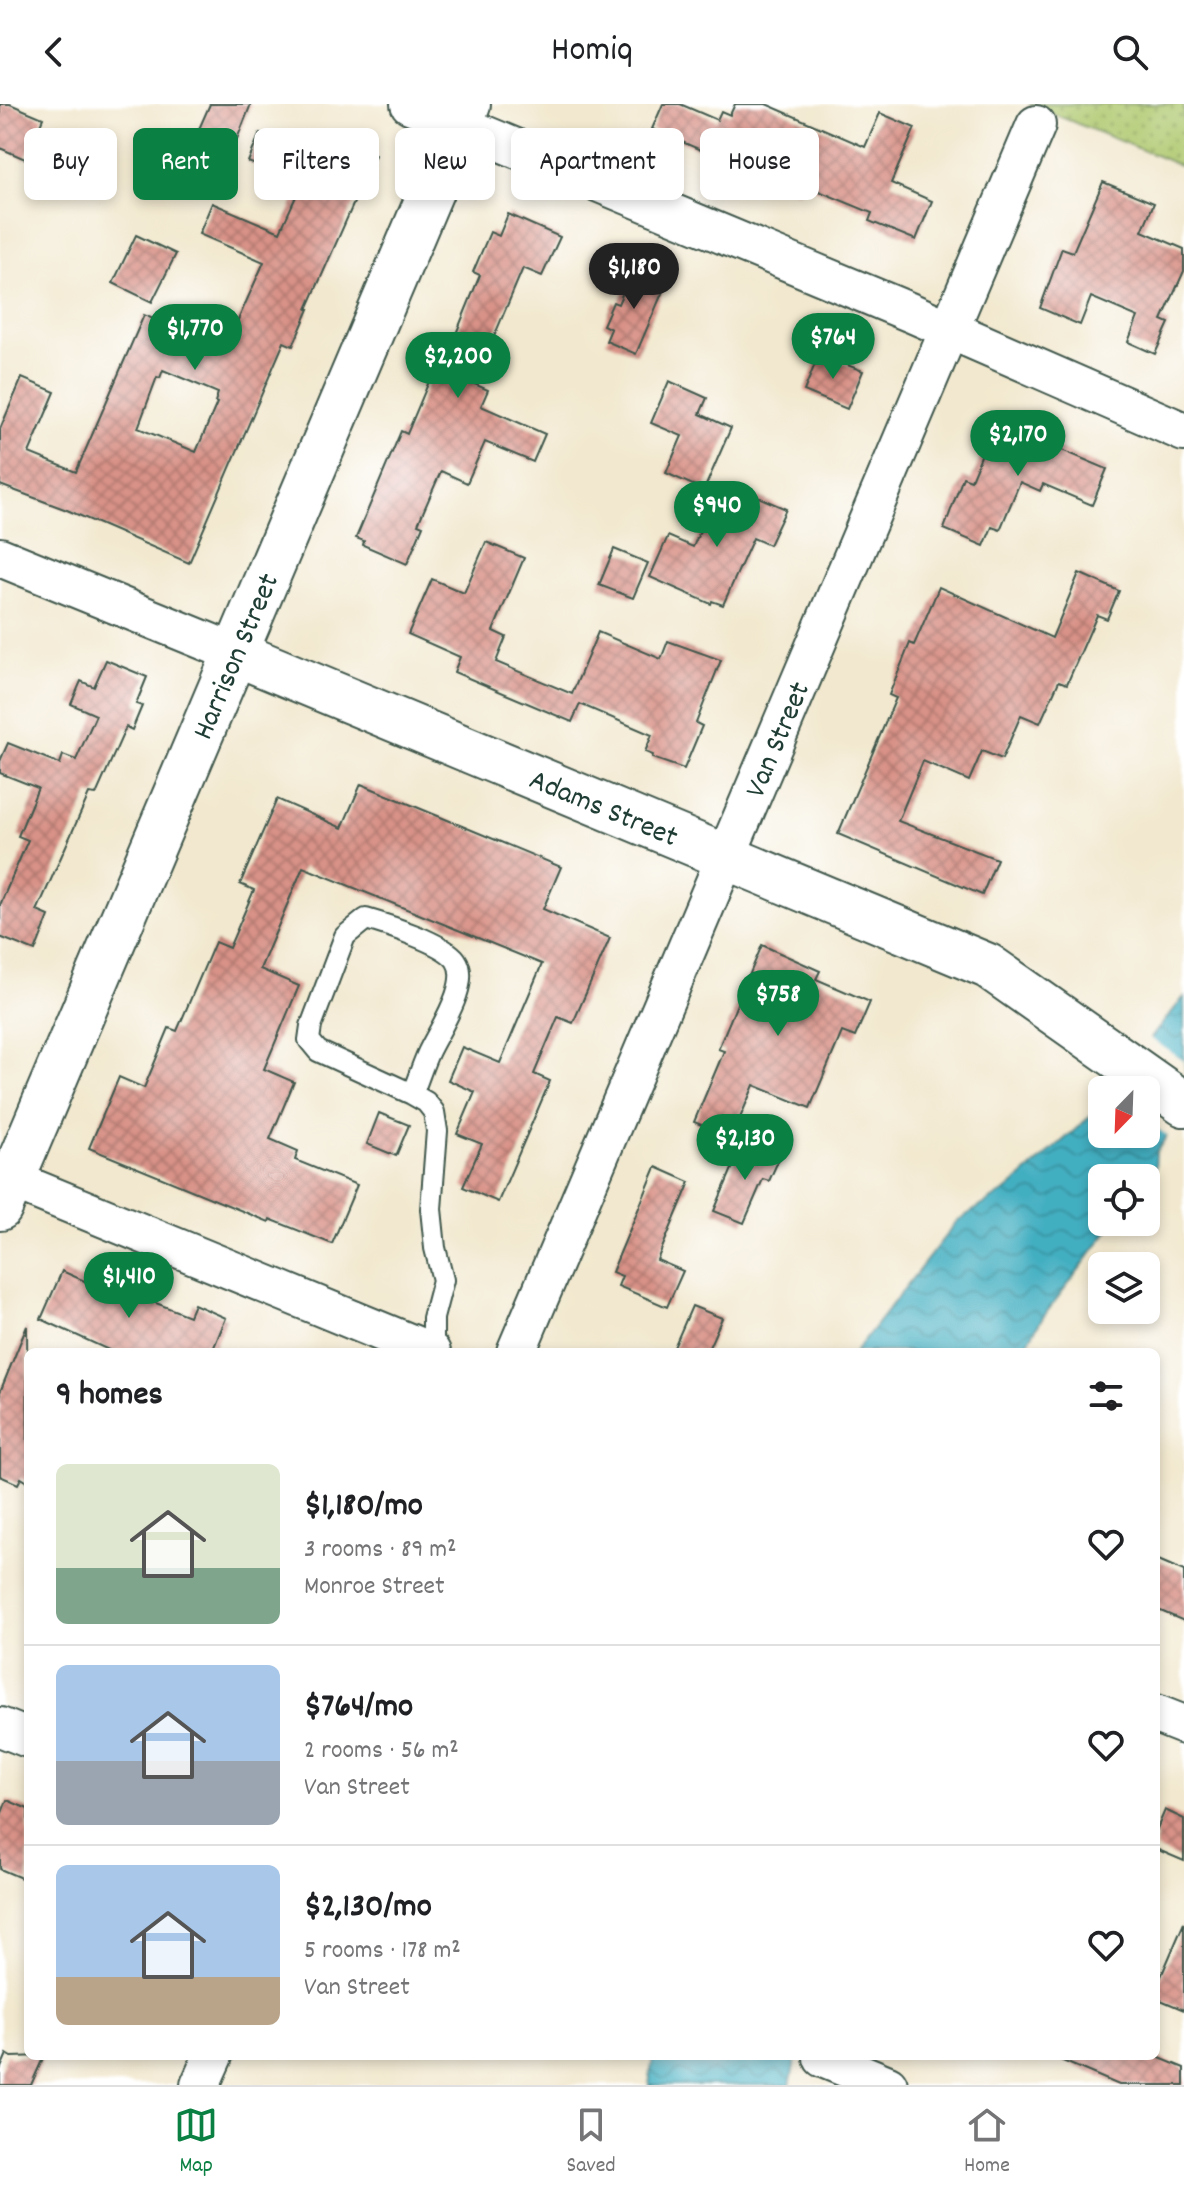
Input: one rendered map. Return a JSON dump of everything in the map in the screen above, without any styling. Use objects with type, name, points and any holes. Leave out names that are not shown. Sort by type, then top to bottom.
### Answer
[{"type":"street","points":[[410,104],[464,114],[949,331],[1184,432]]},
{"type":"street","name":"Harrison Street","points":[[4,1188],[464,114]]},
{"type":"street","name":"Van Street","points":[[518,1348],[1036,125]]},
{"type":"street","name":"Adams Street","points":[[0,557],[988,966],[1184,1104]]},
{"type":"street","points":[[4,1188],[422,1348]]},
{"type":"street","points":[[1160,1716],[1184,1725]]},
{"type":"street","points":[[0,1727],[24,1736]]},
{"type":"street","points":[[200,2085],[211,2060]]},
{"type":"street","points":[[828,2060],[888,2085]]},
{"type":"lane","points":[[412,1094],[428,1053],[451,1009],[461,978],[458,962],[445,950],[366,919],[345,936],[311,1026],[309,1040],[318,1051],[412,1094],[426,1102],[434,1112],[437,1131],[431,1209],[435,1248],[443,1280],[433,1318],[432,1348]]},
{"type":"green space","points":[[1029,104],[1184,104],[1184,167]]},
{"type":"water","points":[[1184,997],[1184,1111],[1160,1146],[1160,1076],[1145,1076],[1142,1049]]},
{"type":"water","points":[[1088,1118],[1088,1148],[1159,1148],[1155,1164],[1088,1164],[1088,1236],[1104,1236],[1092,1252],[1088,1252],[1088,1258],[1043,1317],[1024,1348],[858,1348],[957,1221],[1008,1189]]},
{"type":"water","points":[[652,2060],[795,2060],[790,2085],[649,2085]]},
{"type":"pier","points":[[1147,1036],[1184,1061],[1184,1118],[1171,1138],[1160,1131],[1160,1076],[1119,1076]]},
{"type":"building","points":[[0,104],[10,104],[43,118],[39,128],[24,128],[24,159],[0,148]]},
{"type":"building","points":[[210,104],[251,104],[238,136],[238,128],[199,128]]},
{"type":"building","points":[[663,104],[680,104],[717,120],[721,111],[730,115],[735,104],[766,104],[865,147],[880,113],[915,128],[891,183],[932,201],[916,240],[869,221],[872,213],[819,191],[819,128],[700,128],[700,150],[684,143],[684,128],[652,128]]},
{"type":"building","points":[[254,148],[254,164],[248,162]]},
{"type":"building","points":[[1103,182],[1154,203],[1142,231],[1184,249],[1184,271],[1162,320],[1169,323],[1155,354],[1128,342],[1138,317],[1091,297],[1080,325],[1040,308],[1062,248],[1073,252]]},
{"type":"building","points":[[294,200],[355,200],[293,346],[284,342],[189,563],[67,510],[0,485],[0,429],[22,378],[55,392],[29,453],[76,472],[144,315],[225,349],[264,262],[199,234],[212,203],[280,232]],"holes":[[[163,370],[218,393],[196,452],[138,428],[157,377],[160,378]]]},
{"type":"building","points":[[508,214],[560,237],[542,276],[523,268],[474,384],[488,390],[481,406],[545,434],[533,462],[485,442],[467,483],[441,471],[418,524],[423,526],[407,564],[363,545],[364,541],[356,538],[401,431],[407,434],[443,348],[449,351],[480,275],[473,272],[490,232],[499,236]]},
{"type":"building","points":[[136,235],[176,254],[152,302],[113,283]]},
{"type":"building","points":[[633,269],[666,284],[636,354],[606,341],[611,329],[603,325],[613,302],[618,304]]},
{"type":"building","points":[[819,354],[863,371],[847,409],[804,391]]},
{"type":"building","points":[[669,381],[707,398],[700,414],[731,428],[704,490],[666,473],[682,436],[651,423]]},
{"type":"building","points":[[1015,417],[1062,437],[1057,448],[1107,469],[1092,505],[1043,484],[1040,491],[1020,482],[1000,530],[992,527],[984,546],[944,529],[963,477],[971,480],[993,427],[1008,433]]},
{"type":"building","points":[[716,494],[748,508],[754,495],[786,509],[769,545],[753,538],[723,605],[712,601],[711,604],[650,577],[668,536],[693,547]]},
{"type":"building","points":[[486,542],[524,558],[493,631],[506,637],[496,662],[572,694],[598,632],[661,659],[668,641],[721,660],[696,723],[702,726],[684,769],[652,758],[653,755],[645,752],[652,735],[580,704],[572,722],[454,672],[460,657],[408,634],[432,579],[464,593]]},
{"type":"building","points":[[614,549],[648,563],[633,598],[599,585]]},
{"type":"building","points":[[1079,573],[1119,591],[1107,619],[1097,615],[1067,684],[1059,681],[1040,723],[1021,715],[1002,759],[982,751],[969,781],[923,761],[898,821],[997,859],[982,895],[838,834],[896,698],[889,695],[910,643],[914,645],[939,587],[1052,638]]},
{"type":"building","points":[[106,660],[147,677],[136,704],[142,706],[132,730],[126,727],[96,795],[89,794],[37,911],[49,916],[35,951],[0,937],[0,905],[28,840],[18,836],[38,788],[0,773],[0,761],[8,743],[60,764],[63,755],[76,760],[96,715],[71,704],[81,681],[94,687]]},
{"type":"building","points":[[361,784],[561,867],[543,909],[610,938],[573,1023],[558,1017],[534,1074],[550,1081],[498,1202],[463,1187],[482,1144],[457,1134],[475,1092],[448,1080],[462,1047],[500,1063],[542,964],[303,867],[260,969],[299,986],[264,1069],[294,1082],[270,1139],[298,1151],[295,1160],[357,1185],[332,1244],[270,1219],[269,1222],[89,1148],[119,1077],[144,1088],[169,1028],[177,1031],[215,942],[229,948],[254,890],[240,884],[277,799],[342,828]]},
{"type":"building","points":[[762,945],[820,971],[816,979],[870,1002],[855,1037],[842,1032],[810,1108],[754,1085],[732,1137],[694,1122],[724,1051],[718,1049]]},
{"type":"building","points":[[379,1113],[409,1125],[396,1156],[367,1144]]},
{"type":"building","points":[[743,1143],[779,1159],[769,1181],[763,1179],[744,1223],[714,1211]]},
{"type":"building","points":[[656,1167],[690,1182],[657,1260],[683,1271],[667,1307],[618,1286],[622,1276],[612,1272]]},
{"type":"building","points":[[62,1271],[125,1299],[128,1292],[189,1316],[194,1304],[226,1318],[214,1348],[104,1348],[41,1319]]},
{"type":"building","points":[[692,1306],[722,1318],[709,1348],[674,1348]]},
{"type":"building","points":[[27,1326],[27,1348],[24,1348],[24,1480],[21,1478],[18,1484],[0,1476],[0,1392]]},
{"type":"building","points":[[1160,1561],[1184,1571],[1184,1621],[1160,1611]]},
{"type":"building","points":[[7,1800],[24,1807],[24,1879],[0,1869],[0,1818]]},
{"type":"building","points":[[1165,1810],[1184,1819],[1184,1861],[1160,1851],[1160,1822]]},
{"type":"building","points":[[1184,1923],[1184,2010],[1160,2000],[1160,1979]]},
{"type":"building","points":[[7,2054],[24,2057],[24,2060],[42,2060],[31,2085],[0,2085],[0,2070]]},
{"type":"building","points":[[1160,2058],[1184,2068],[1184,2085],[1119,2085],[1060,2060]]}]
